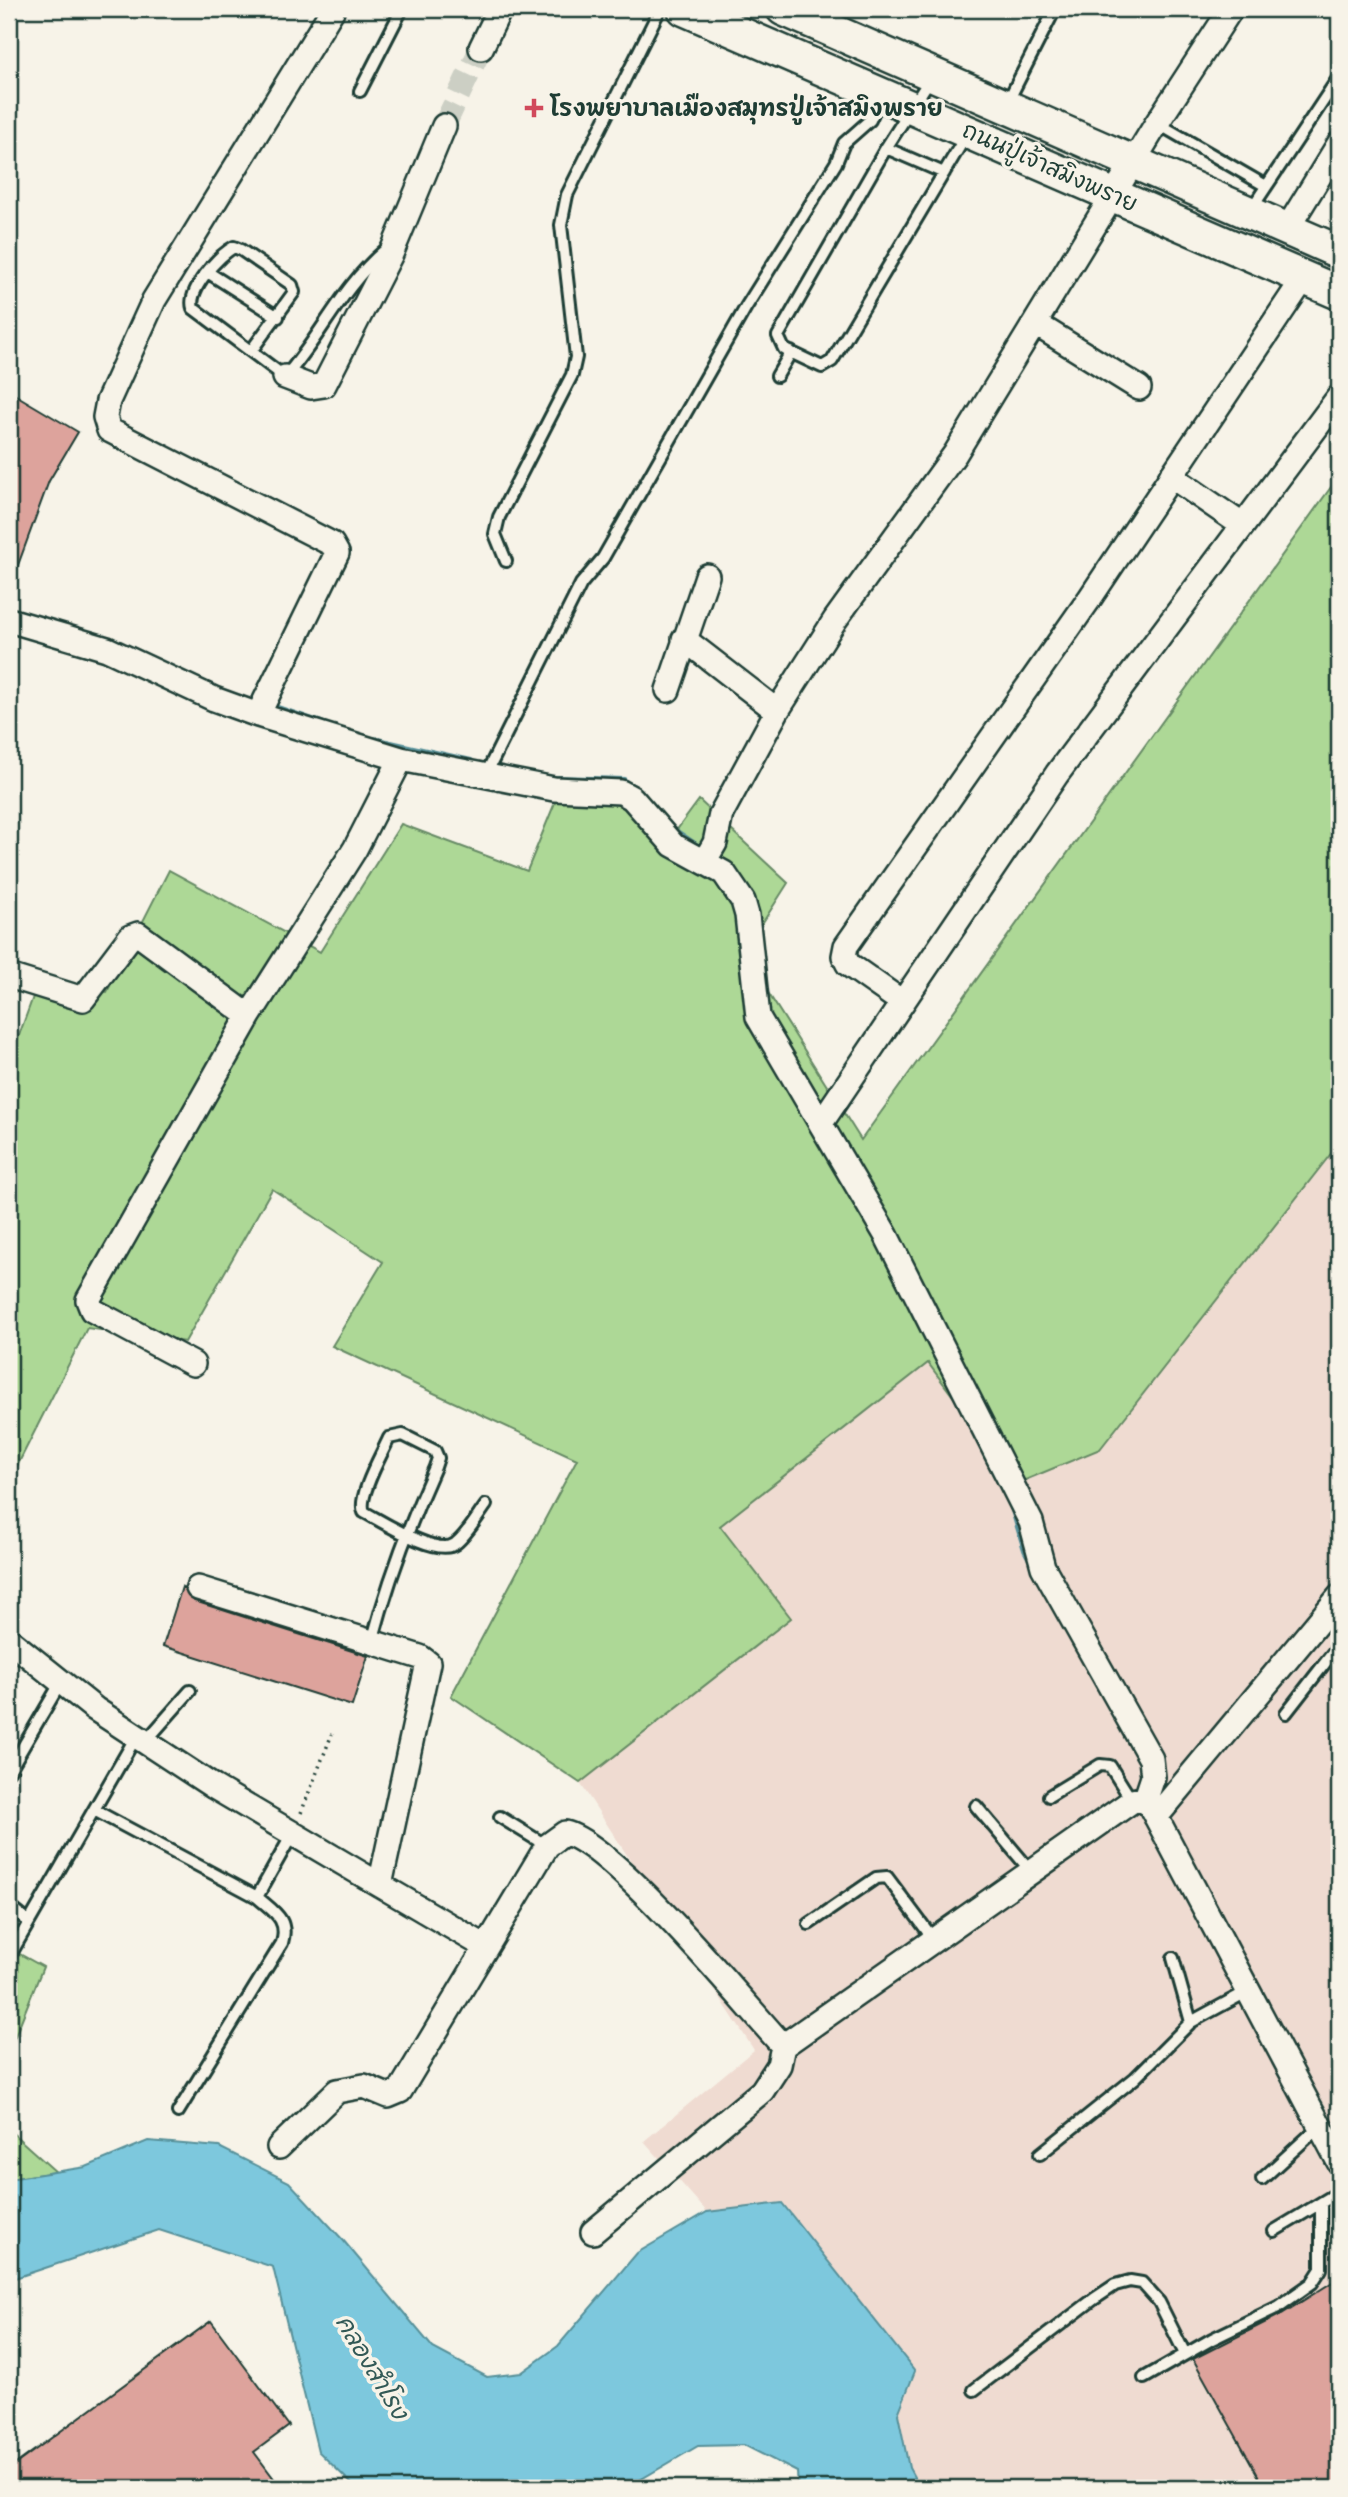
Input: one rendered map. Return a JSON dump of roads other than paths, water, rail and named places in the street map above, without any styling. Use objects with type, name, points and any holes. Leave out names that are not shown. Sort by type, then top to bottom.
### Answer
[{"type":"main road","name":"ถนนปู่เจ้าสมิงพราย","points":[[684,9],[1339,293]]},
{"type":"main road","name":"ถนนปู่เจ้าสมิงพราย","points":[[783,9],[1339,252]]},
{"type":"street","points":[[261,709],[335,562],[337,553],[332,544],[109,429],[105,417],[108,401],[154,300],[333,9]]},
{"type":"street","points":[[481,48],[500,9]]},
{"type":"street","points":[[709,854],[721,814],[777,711],[835,620],[955,454],[1114,196],[1132,162],[1231,9]]},
{"type":"street","points":[[285,377],[311,387],[324,385],[396,241],[444,125]]},
{"type":"street","points":[[1287,229],[1333,170],[1339,144]]},
{"type":"street","points":[[902,1002],[848,964],[844,956],[846,946],[1171,476],[1304,278]]},
{"type":"street","points":[[1036,324],[1139,388]]},
{"type":"street","points":[[827,1115],[1057,774],[1339,397]]},
{"type":"street","points":[[1171,476],[1242,524]]},
{"type":"street","points":[[668,691],[707,576]]},
{"type":"street","points":[[9,620],[107,649],[214,699],[261,709],[401,759],[489,768],[554,789],[621,792],[632,798],[673,845],[709,854],[743,901],[758,1017],[827,1115],[1031,1522],[1043,1567],[1151,1759],[1153,1777],[1145,1805],[1328,2128],[1339,2162]]},
{"type":"street","points":[[684,639],[777,711]]},
{"type":"street","points":[[192,1364],[92,1310],[88,1300],[249,1016],[355,849],[401,759]]},
{"type":"street","points":[[9,976],[83,999],[130,937],[138,934],[249,1016]]},
{"type":"street","points":[[198,1588],[420,1657],[428,1663],[380,1885]]},
{"type":"street","points":[[593,2232],[762,2091],[779,2065],[783,2046],[1030,1870],[1145,1805],[1339,1597]]},
{"type":"street","points":[[9,1640],[95,1709],[214,1787],[486,1947]]},
{"type":"street","points":[[279,2147],[337,2091],[364,2086],[388,2096],[400,2091],[547,1846],[565,1833],[575,1835],[611,1863],[647,1897],[783,2046]]},
{"type":"lane","points":[[360,91],[402,9]]},
{"type":"lane","points":[[506,561],[495,534],[499,517],[572,375],[576,357],[562,225],[567,195],[660,9]]},
{"type":"lane","points":[[1006,106],[1055,9]]},
{"type":"lane","points":[[933,74],[886,148],[778,336],[784,349],[822,366],[832,361],[968,131]]},
{"type":"lane","points":[[1249,213],[1339,77]]},
{"type":"lane","points":[[489,768],[581,584],[603,558],[746,307],[836,163],[844,143],[870,120],[882,93]]},
{"type":"lane","points":[[1157,123],[1266,186]]},
{"type":"lane","points":[[886,148],[944,173]]},
{"type":"lane","points":[[251,351],[293,297],[292,285],[241,250],[234,247],[227,251],[195,291],[191,301],[193,307],[285,377],[362,270],[396,241]]},
{"type":"lane","points":[[209,273],[278,317]]},
{"type":"lane","points":[[777,376],[791,352]]},
{"type":"lane","points":[[372,1642],[388,1579],[405,1533],[438,1458],[435,1451],[395,1434],[389,1438],[361,1506],[364,1512],[405,1533],[446,1549],[457,1543],[486,1505]]},
{"type":"lane","points":[[1286,1713],[1339,1645]]},
{"type":"lane","points":[[9,1770],[61,1682]]},
{"type":"lane","points":[[9,1957],[141,1738],[190,1691]]},
{"type":"lane","points":[[1049,1796],[1100,1765],[1110,1766],[1145,1805]]},
{"type":"lane","points":[[976,1807],[1030,1870]]},
{"type":"lane","points":[[96,1811],[257,1897],[283,1919],[286,1930],[282,1943],[178,2112]]},
{"type":"lane","points":[[500,1816],[547,1846]]},
{"type":"lane","points":[[257,1897],[293,1833]]},
{"type":"lane","points":[[808,1924],[866,1883],[887,1877],[934,1940]]},
{"type":"lane","points":[[9,1906],[29,1923]]},
{"type":"lane","points":[[1173,1958],[1191,2022]]},
{"type":"lane","points":[[1040,2154],[1135,2078],[1191,2022],[1250,1990]]},
{"type":"lane","points":[[1262,2179],[1328,2128]]},
{"type":"lane","points":[[1274,2231],[1339,2192]]},
{"type":"lane","points":[[1144,2378],[1185,2354],[1278,2308],[1312,2283],[1321,2269],[1321,2203]]},
{"type":"lane","points":[[974,2389],[1094,2298],[1115,2285],[1130,2281],[1142,2283],[1159,2302],[1185,2354]]},
{"type":"water","name":"คลองสำโรง","points":[[148,2141],[219,2147],[289,2182],[343,2240],[433,2348],[487,2377],[521,2373],[558,2346],[637,2253],[707,2212],[782,2203],[915,2371],[898,2414],[909,2468],[920,2488],[798,2488],[797,2472],[744,2445],[698,2446],[626,2488],[356,2488],[318,2451],[273,2267],[159,2230],[9,2280],[9,2179],[86,2167]]},
{"type":"waterway","points":[[269,705],[322,723]]},
{"type":"waterway","points":[[373,739],[471,761]]},
{"type":"waterway","points":[[557,778],[624,780],[629,788]]},
{"type":"waterway","points":[[671,828],[705,851]]},
{"type":"waterway","points":[[1011,1504],[1025,1550],[1032,1563]]},
{"type":"tunnel","points":[[444,126],[481,48]]},
{"type":"place","name":"โรงพยาบาลเมืองสมุทรปู่เจ้าสมิงพราย","points":[[534,108]]}]
